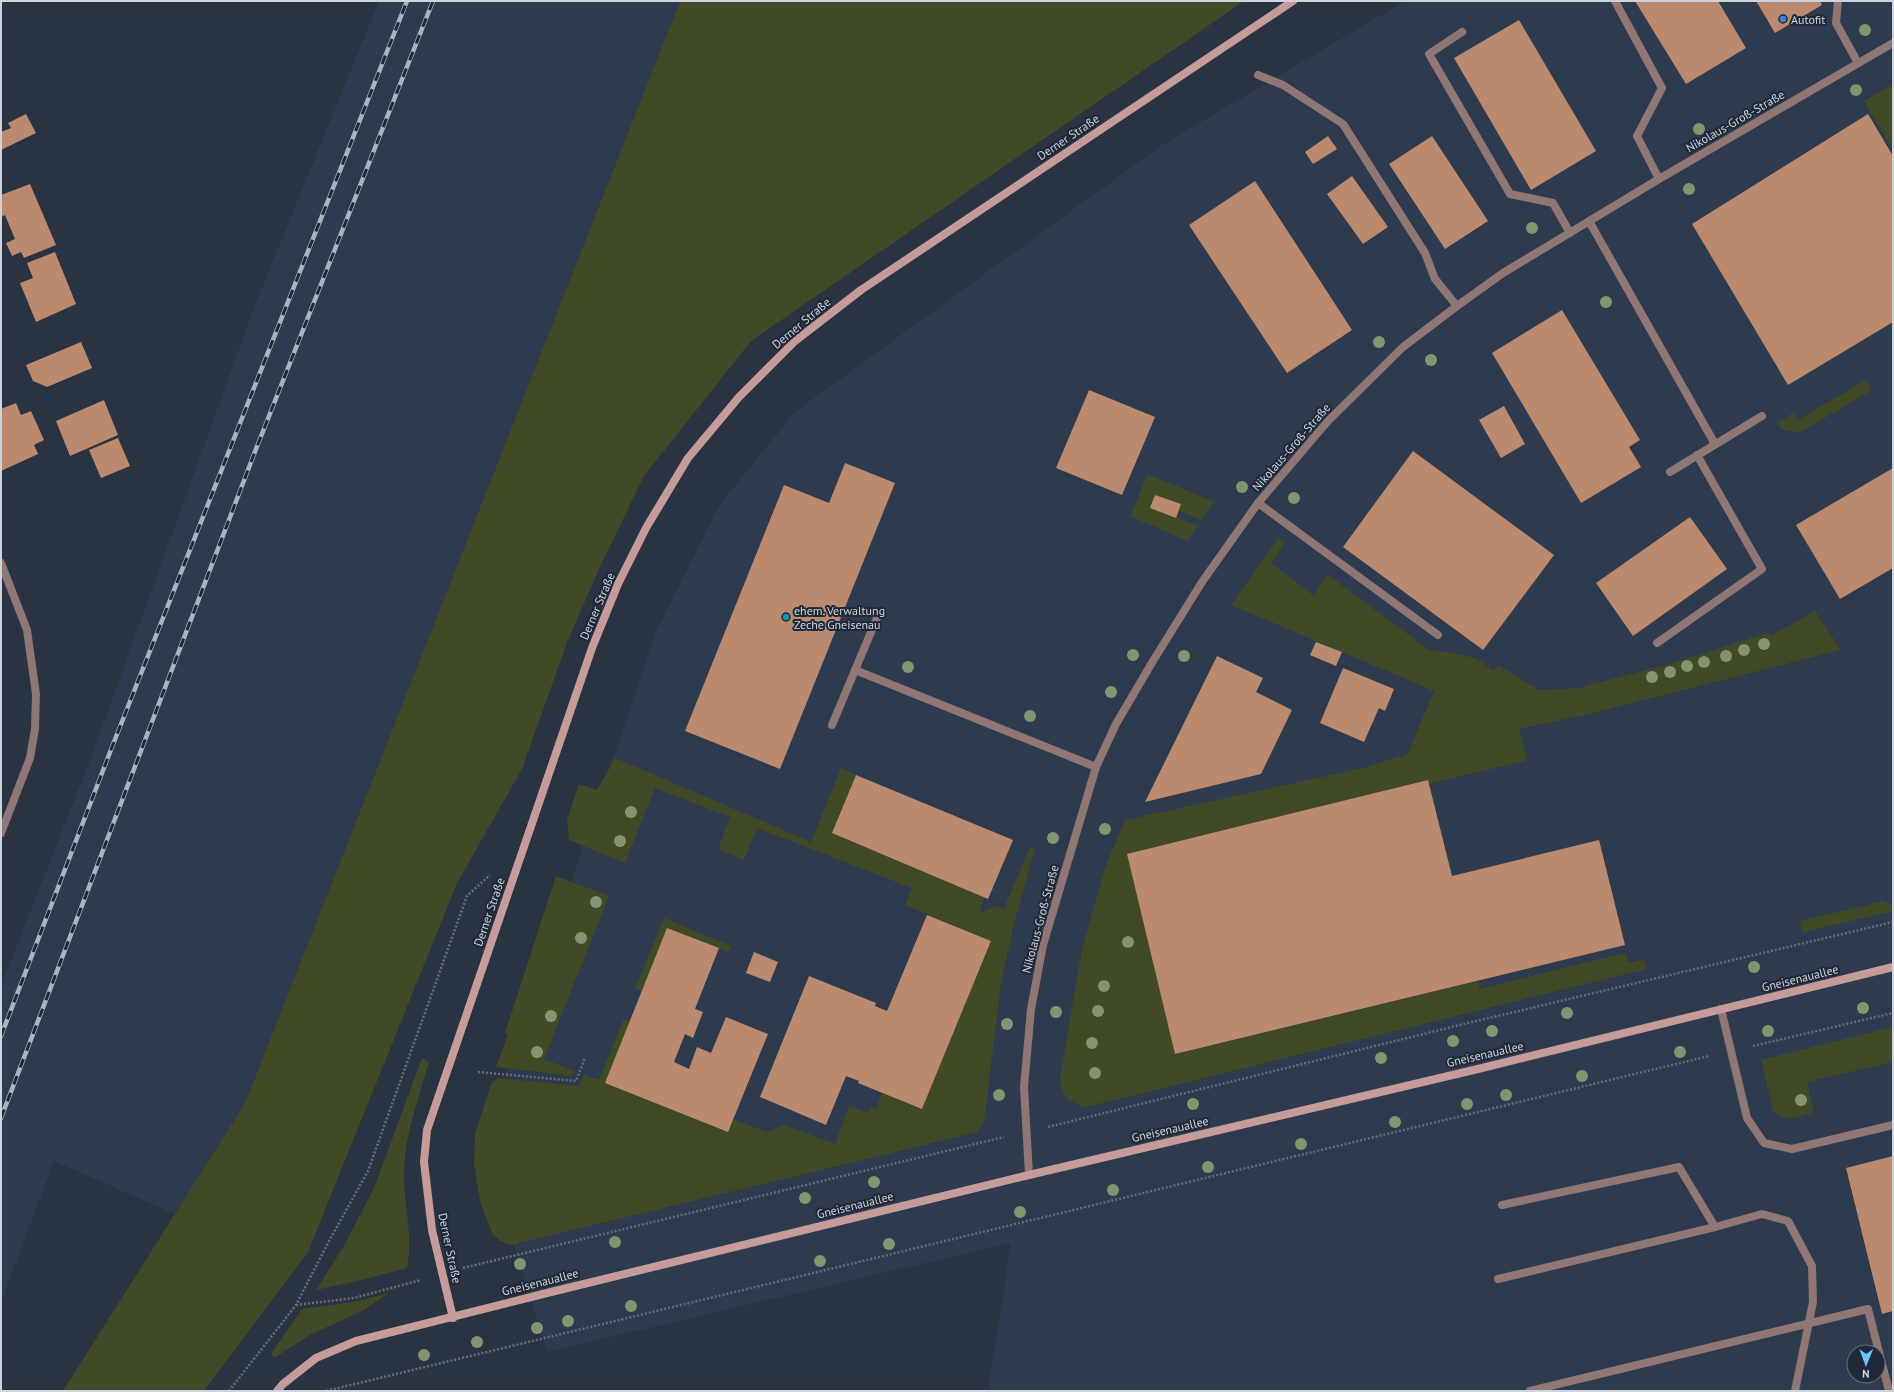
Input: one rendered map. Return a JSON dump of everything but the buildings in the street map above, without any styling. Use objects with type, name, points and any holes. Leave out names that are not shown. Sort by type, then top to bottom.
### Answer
[{"type":"main road","name":"Derner Straße","points":[[453,1318],[432,1230],[424,1162],[427,1130],[592,648],[618,584],[642,535],[688,458],[739,397],[795,340],[861,290],[1293,1]]},
{"type":"main road","name":"Gneisenauallee","points":[[453,1318],[547,1293],[1029,1175],[1893,967]]},
{"type":"main road","points":[[278,1391],[283,1384],[316,1358],[349,1344],[453,1318]]},
{"type":"street","points":[[1615,1],[1662,88],[1637,136],[1659,179]]},
{"type":"street","points":[[1838,1],[1836,23],[1858,63]]},
{"type":"street","points":[[1462,32],[1429,54],[1510,194],[1553,204],[1570,233]]},
{"type":"street","name":"Nikolaus-Groß-Straße","points":[[1029,1175],[1024,1087],[1031,1009],[1042,952],[1096,767],[1116,724],[1153,661],[1202,582],[1258,503],[1328,421],[1360,389],[1403,347],[1457,306],[1503,273],[1589,221],[1893,43]]},
{"type":"street","points":[[1258,75],[1283,85],[1343,124],[1425,253],[1435,279],[1457,306]]},
{"type":"street","points":[[1589,221],[1715,444]]},
{"type":"street","points":[[1670,472],[1762,416]]},
{"type":"street","points":[[1657,643],[1762,569],[1697,455]]},
{"type":"street","points":[[1258,503],[1438,635]]},
{"type":"street","points":[[1,563],[27,630],[36,694],[35,730],[30,758],[1,834]]},
{"type":"street","points":[[832,725],[879,613]]},
{"type":"street","points":[[855,670],[1096,767]]},
{"type":"street","points":[[1721,1009],[1747,1118],[1764,1143],[1792,1149],[1893,1125]]},
{"type":"street","points":[[1502,1205],[1679,1167],[1715,1227]]},
{"type":"street","points":[[1498,1279],[1715,1227],[1762,1214],[1788,1221],[1812,1266],[1813,1302],[1795,1391]]},
{"type":"street","points":[[1530,1391],[1868,1310],[1889,1391]]},
{"type":"path","points":[[229,1391],[296,1305],[368,1171],[467,896],[496,870]]},
{"type":"path","points":[[296,1305],[354,1298],[487,1260],[1026,1132],[1468,1023],[1893,922]]},
{"type":"path","points":[[326,1391],[1893,1013]]},
{"type":"path","points":[[478,1072],[576,1081],[584,1058]]},
{"type":"shaded area","points":[[379,1],[680,1],[245,1103],[175,1214],[54,1161],[1,1302],[1,986],[92,755],[255,305]]},
{"type":"shaded area","points":[[1405,1],[1893,1],[1893,1391],[988,1391],[1011,1243],[547,1352],[482,1142],[656,632],[720,504],[795,412],[1162,145]]},
{"type":"green space","points":[[680,1],[1244,1],[751,341],[644,476],[599,569],[568,640],[522,769],[457,883],[308,1252],[204,1391],[63,1391],[245,1103]]},
{"type":"green space","points":[[1893,84],[1893,150],[1864,101]]},
{"type":"green space","points":[[1866,380],[1872,390],[1799,433],[1781,429],[1777,424],[1793,413],[1798,420]]},
{"type":"green space","points":[[1148,474],[1214,502],[1201,520],[1179,511],[1177,517],[1198,526],[1187,541],[1130,516]]},
{"type":"green space","points":[[1278,538],[1285,543],[1271,563],[1313,595],[1328,575],[1428,649],[1476,658],[1494,671],[1498,665],[1539,690],[1579,688],[1673,663],[1768,633],[1773,635],[1815,611],[1841,650],[1580,716],[1519,729],[1527,760],[1429,784],[1428,780],[1386,790],[1176,1054],[1478,981],[1480,989],[1625,953],[1628,963],[1644,959],[1647,969],[1086,1107],[1080,1105],[1067,1098],[1063,1091],[1060,1078],[1082,949],[1105,868],[1125,820],[1363,768],[1408,754],[1434,691],[1231,605]]},
{"type":"green space","points":[[615,758],[811,842],[841,768],[856,775],[832,833],[984,897],[980,913],[995,906],[1004,909],[1030,847],[1035,849],[1013,927],[1001,984],[984,1122],[978,1132],[510,1245],[500,1241],[492,1233],[480,1201],[474,1164],[475,1134],[491,1084],[497,1078],[579,1086],[584,1075],[599,1080],[624,1019],[630,1021],[728,1132],[733,1119],[767,1132],[784,1125],[835,1144],[849,1106],[868,1113],[870,1107],[876,1109],[882,1093],[922,1109],[991,941],[905,905],[912,888],[757,828],[744,860],[718,849],[730,817],[655,788],[625,863],[569,840],[567,820],[579,784],[597,790]]},
{"type":"green space","points":[[556,876],[609,896],[544,1059],[574,1071],[572,1076],[496,1067],[508,1035],[505,1033]]},
{"type":"green space","points":[[1883,901],[1893,906],[1893,911],[1803,932],[1800,921]]},
{"type":"green space","points":[[664,918],[731,946],[728,952],[667,928],[642,991],[635,989]]},
{"type":"green space","points":[[1893,1027],[1893,1062],[1807,1082],[1814,1112],[1798,1117],[1787,1118],[1777,1115],[1773,1111],[1761,1060]]},
{"type":"green space","points":[[422,1058],[429,1062],[412,1120],[404,1165],[409,1235],[409,1257],[407,1268],[316,1290],[344,1246],[374,1188]]},
{"type":"green space","points":[[389,1293],[364,1310],[312,1334],[275,1357],[271,1354],[302,1309],[353,1302]]},
{"type":"railway","points":[[1,1036],[112,747],[407,1]]},
{"type":"railway","points":[[1,1118],[256,449],[433,1]]},
{"type":"place","name":"Autofit","points":[[1783,19]]},
{"type":"place","name":"ehem. Verwaltung Zeche Gneisenau","points":[[786,617]]}]
